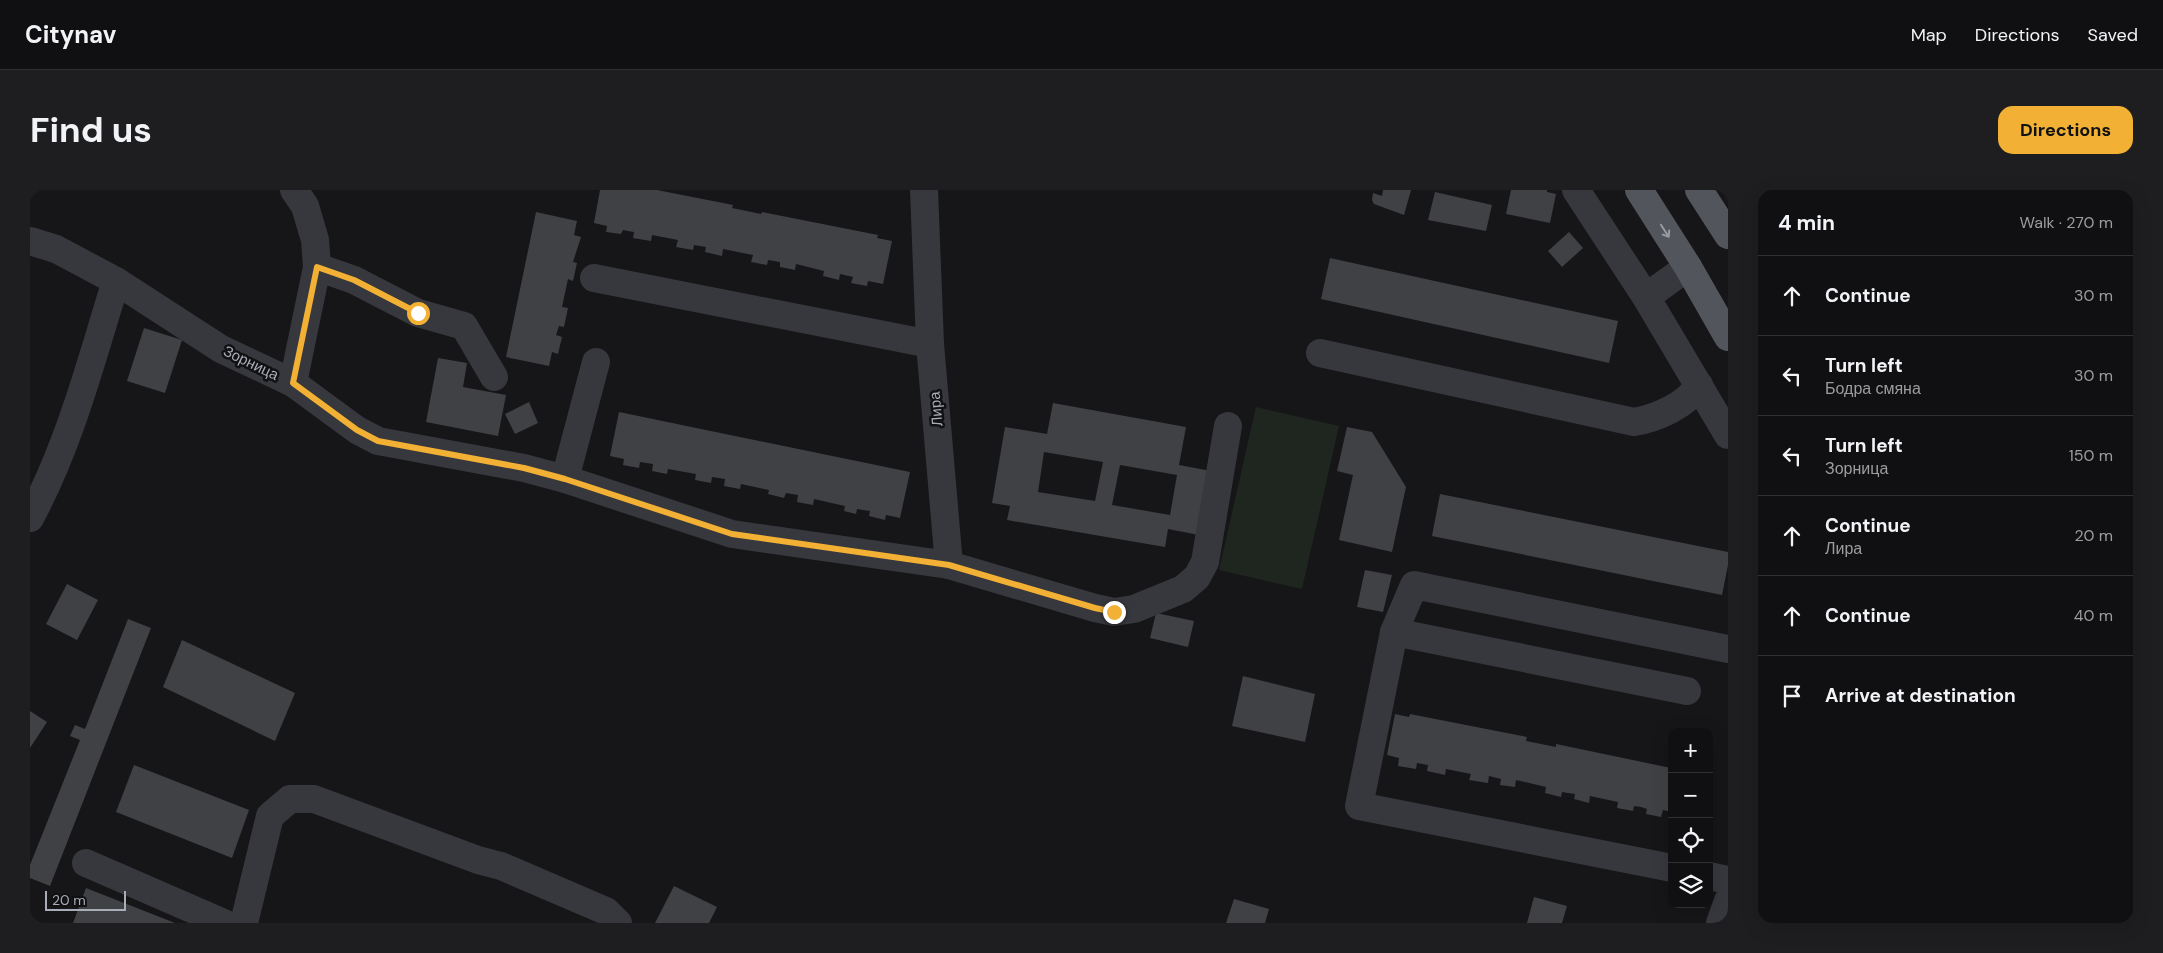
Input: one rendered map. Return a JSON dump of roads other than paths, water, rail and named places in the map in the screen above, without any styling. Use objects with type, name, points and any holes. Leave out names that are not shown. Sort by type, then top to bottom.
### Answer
[{"type":"main road","points":[[1639,190],[1688,267],[1728,337]]},
{"type":"main road","points":[[1699,190],[1728,235]]},
{"type":"street","points":[[293,383],[317,267],[315,240],[305,206],[294,190]]},
{"type":"street","name":"Лира","points":[[924,190],[930,344],[949,565]]},
{"type":"street","points":[[1576,190],[1646,297],[1728,435]]},
{"type":"street","name":"Зорница","points":[[30,241],[56,249],[116,281],[221,349],[293,383],[357,430],[378,441],[524,468],[565,479],[732,534],[888,554],[949,565]]},
{"type":"street","points":[[317,267],[354,280],[418,313],[464,326],[494,377]]},
{"type":"street","points":[[1646,297],[1688,267]]},
{"type":"street","points":[[594,278],[930,344]]},
{"type":"street","points":[[30,518],[45,490],[71,424],[116,281]]},
{"type":"street","points":[[1320,352],[1634,422],[1648,420],[1672,408],[1693,395],[1699,385]]},
{"type":"street","points":[[565,479],[596,362]]},
{"type":"street","points":[[949,565],[1114,612],[1134,608],[1182,589],[1197,576],[1205,562],[1228,426]]},
{"type":"street","points":[[1668,867],[1360,806],[1394,632],[1414,585],[1728,649]]},
{"type":"street","points":[[1394,632],[1687,691]]},
{"type":"street","points":[[244,923],[270,816],[290,799],[314,799],[478,860],[501,866],[606,911],[618,923]]},
{"type":"street","points":[[86,863],[224,923]]},
{"type":"street","points":[[1713,877],[1728,880]]},
{"type":"street","points":[[1720,923],[1728,901]]}]
